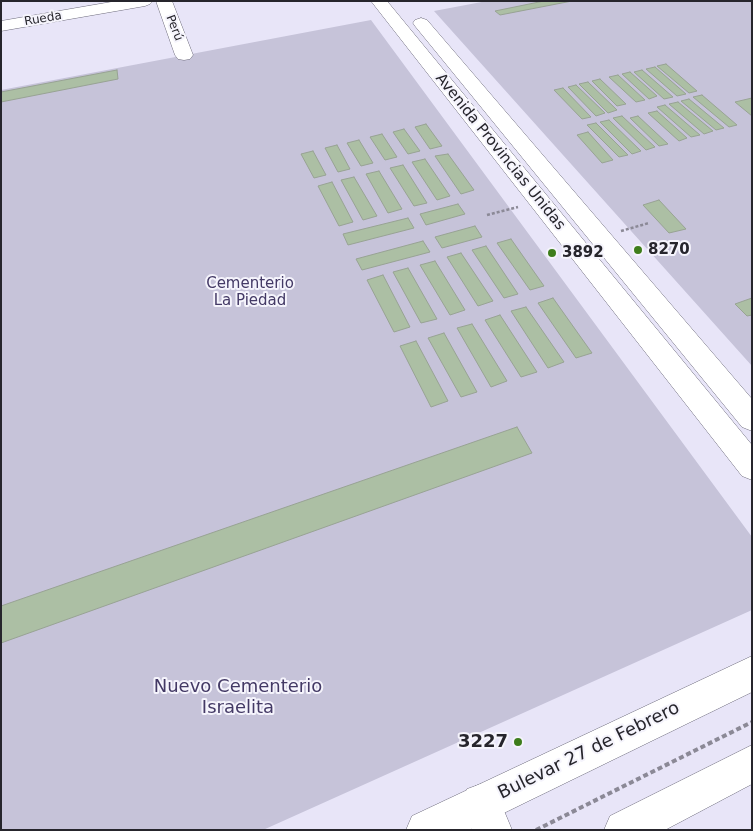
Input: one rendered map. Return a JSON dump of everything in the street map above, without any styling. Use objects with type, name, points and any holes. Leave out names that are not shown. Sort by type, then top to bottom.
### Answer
[{"type":"main road","name":"Rueda","points":[[1,26],[145,1]]},
{"type":"main road","name":"Perú","points":[[164,1],[184,55]]},
{"type":"main road","name":"Avenida Provincias Unidas","points":[[379,1],[752,467]]},
{"type":"main road","name":"Avenida Provincias Unidas","points":[[402,1],[752,419]]},
{"type":"main road","name":"Bulevar 27 de Febrero","points":[[426,830],[486,817],[752,673]]},
{"type":"main road","points":[[624,830],[752,764]]},
{"type":"path","points":[[487,215],[501,212]]},
{"type":"path","points":[[536,830],[752,722]]},
{"type":"green space","points":[[487,1],[752,1],[752,366],[434,11]]},
{"type":"green space","points":[[371,20],[752,537],[752,610],[263,830],[1,830],[1,90]]},
{"type":"building","points":[[544,1],[572,1],[500,15],[495,11]]},
{"type":"building","points":[[666,64],[697,91],[689,93],[657,66]]},
{"type":"building","points":[[655,67],[686,94],[677,96],[646,69]]},
{"type":"building","points":[[117,70],[118,79],[1,102],[1,92]]},
{"type":"building","points":[[642,70],[673,97],[664,99],[634,72]]},
{"type":"building","points":[[630,72],[657,96],[649,99],[622,74]]},
{"type":"building","points":[[618,75],[645,100],[636,102],[609,77]]},
{"type":"building","points":[[600,79],[626,104],[617,106],[592,81]]},
{"type":"building","points":[[588,82],[617,110],[608,113],[579,84]]},
{"type":"building","points":[[576,85],[605,113],[596,116],[568,87]]},
{"type":"building","points":[[563,88],[591,117],[582,119],[554,90]]},
{"type":"building","points":[[702,95],[737,125],[729,127],[693,97]]},
{"type":"building","points":[[752,98],[752,116],[735,102]]},
{"type":"building","points":[[689,99],[724,128],[716,130],[681,101]]},
{"type":"building","points":[[678,102],[713,131],[704,134],[669,104]]},
{"type":"building","points":[[665,105],[700,135],[691,137],[657,107]]},
{"type":"building","points":[[657,111],[687,138],[679,141],[648,113]]},
{"type":"building","points":[[622,116],[655,147],[646,150],[613,118]]},
{"type":"building","points":[[638,116],[668,144],[659,146],[630,118]]},
{"type":"building","points":[[609,120],[641,151],[632,154],[600,122]]},
{"type":"building","points":[[596,123],[628,155],[619,157],[587,125]]},
{"type":"building","points":[[426,124],[442,146],[430,149],[415,127]]},
{"type":"building","points":[[404,129],[420,151],[408,154],[393,132]]},
{"type":"building","points":[[588,132],[613,160],[602,163],[577,135]]},
{"type":"building","points":[[382,134],[397,157],[385,160],[370,137]]},
{"type":"building","points":[[359,140],[373,163],[361,166],[347,143]]},
{"type":"building","points":[[337,145],[350,169],[338,172],[325,148]]},
{"type":"building","points":[[313,151],[326,175],[314,178],[301,154]]},
{"type":"building","points":[[448,154],[474,190],[461,194],[435,156]]},
{"type":"building","points":[[425,159],[450,196],[437,200],[412,162]]},
{"type":"building","points":[[403,165],[427,203],[414,206],[390,168]]},
{"type":"building","points":[[379,171],[402,209],[388,213],[366,174]]},
{"type":"building","points":[[354,177],[377,216],[363,220],[341,180]]},
{"type":"building","points":[[332,182],[353,222],[339,226],[318,186]]},
{"type":"building","points":[[659,200],[686,229],[669,233],[643,205]]},
{"type":"building","points":[[458,204],[465,214],[426,225],[420,214]]},
{"type":"building","points":[[408,218],[414,228],[348,245],[343,234]]},
{"type":"building","points":[[475,226],[482,237],[442,248],[435,237]]},
{"type":"building","points":[[511,239],[544,286],[530,290],[497,243]]},
{"type":"building","points":[[423,241],[430,252],[362,270],[356,259]]},
{"type":"building","points":[[486,246],[518,294],[504,298],[472,250]]},
{"type":"building","points":[[461,253],[493,301],[478,306],[447,257]]},
{"type":"building","points":[[435,261],[465,310],[450,315],[420,265]]},
{"type":"building","points":[[408,268],[437,319],[421,323],[393,272]]},
{"type":"building","points":[[383,275],[410,327],[394,332],[367,280]]},
{"type":"building","points":[[553,298],[592,353],[576,358],[538,303]]},
{"type":"building","points":[[752,298],[752,315],[747,316],[735,304]]},
{"type":"building","points":[[526,307],[564,362],[548,368],[511,311]]},
{"type":"building","points":[[500,315],[537,372],[521,377],[485,320]]},
{"type":"building","points":[[472,324],[507,381],[491,387],[457,328]]},
{"type":"building","points":[[444,333],[477,392],[461,397],[428,338]]},
{"type":"building","points":[[416,341],[448,401],[431,407],[400,346]]},
{"type":"building","points":[[517,427],[532,453],[1,643],[1,606]]},
{"type":"place","name":"8270","points":[[638,250]]},
{"type":"place","name":"3892","points":[[552,253]]},
{"type":"place","name":"3227","points":[[518,742]]},
{"type":"park label","name":"Cementerio La Piedad","points":[[250,292]]},
{"type":"park label","name":"Nuevo Cementerio Israelita","points":[[238,698]]}]
